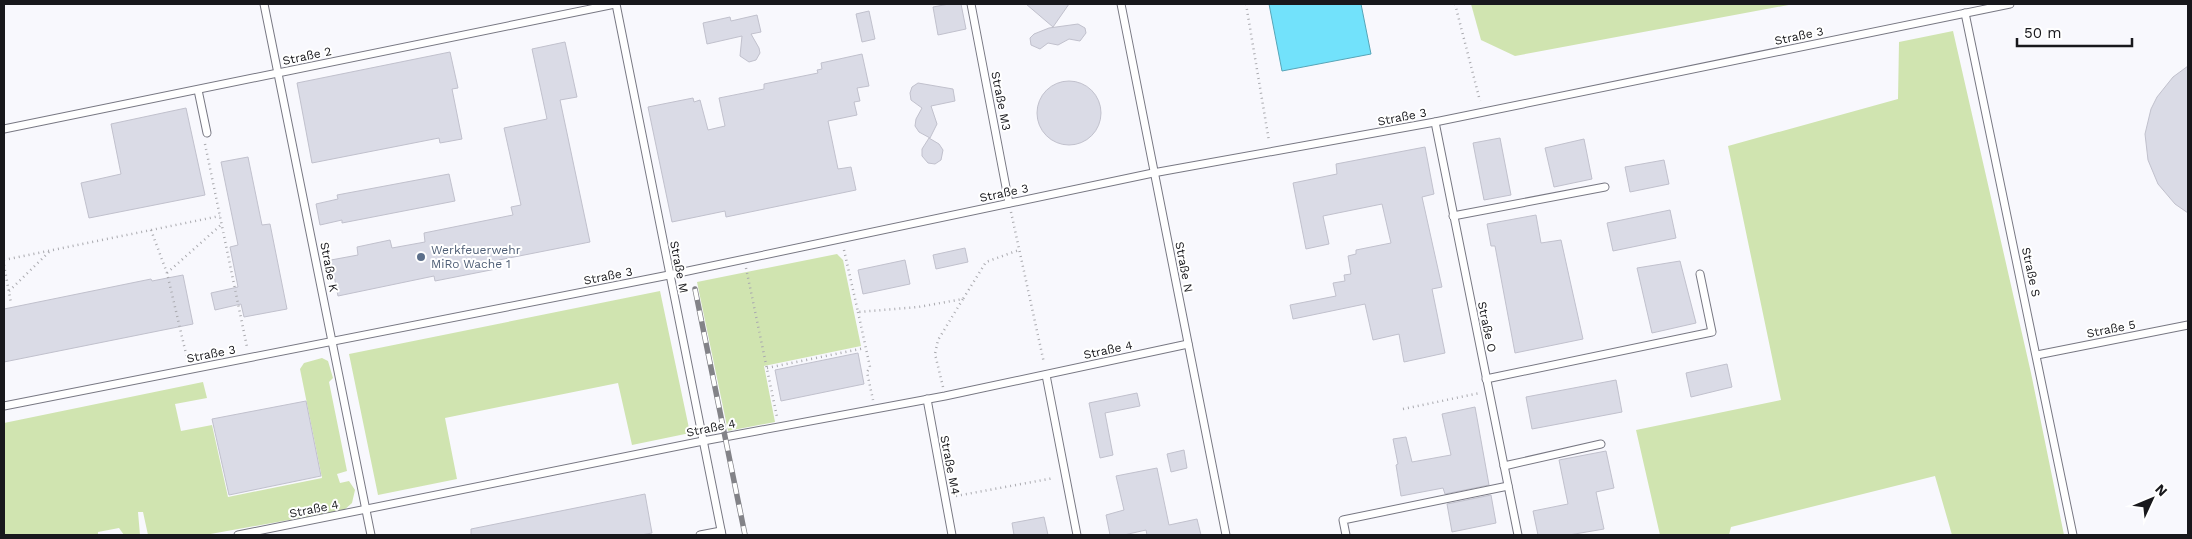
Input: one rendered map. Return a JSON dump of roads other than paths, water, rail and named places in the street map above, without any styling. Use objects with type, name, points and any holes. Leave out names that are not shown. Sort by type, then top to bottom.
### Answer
[{"type":"lane","name":"Straße K","points":[[264,4],[371,535]]},
{"type":"lane","name":"Straße 2","points":[[4,129],[615,4]]},
{"type":"lane","name":"Straße M","points":[[615,4],[721,533]]},
{"type":"lane","name":"Straße M3","points":[[970,4],[1009,203]]},
{"type":"lane","name":"Straße N","points":[[1120,4],[1226,535]]},
{"type":"lane","name":"Straße 3","points":[[4,406],[744,260],[1153,173],[1435,122],[2010,4]]},
{"type":"lane","name":"Straße S","points":[[1965,13],[2073,535]]},
{"type":"lane","points":[[198,90],[207,133]]},
{"type":"lane","name":"Straße O","points":[[1435,122],[1518,535]]},
{"type":"lane","points":[[1453,216],[1605,187]]},
{"type":"lane","points":[[1486,379],[1712,332],[1700,274]]},
{"type":"lane","name":"Straße 5","points":[[2037,355],[2188,325]]},
{"type":"lane","name":"Straße 4","points":[[238,535],[778,426],[945,396],[1188,344]]},
{"type":"lane","points":[[1046,375],[1078,535]]},
{"type":"lane","name":"Straße M4","points":[[927,399],[952,535]]},
{"type":"lane","points":[[1504,466],[1602,444]]},
{"type":"lane","points":[[1346,535],[1343,520],[1508,486]]},
{"type":"lane","points":[[700,535],[721,533]]},
{"type":"water","points":[[1269,4],[1361,4],[1371,54],[1282,71]]},
{"type":"railway","points":[[695,289],[745,535]]},
{"type":"place","name":"Werkfeuerwehr MiRo Wache 1","points":[[421,257]]}]
